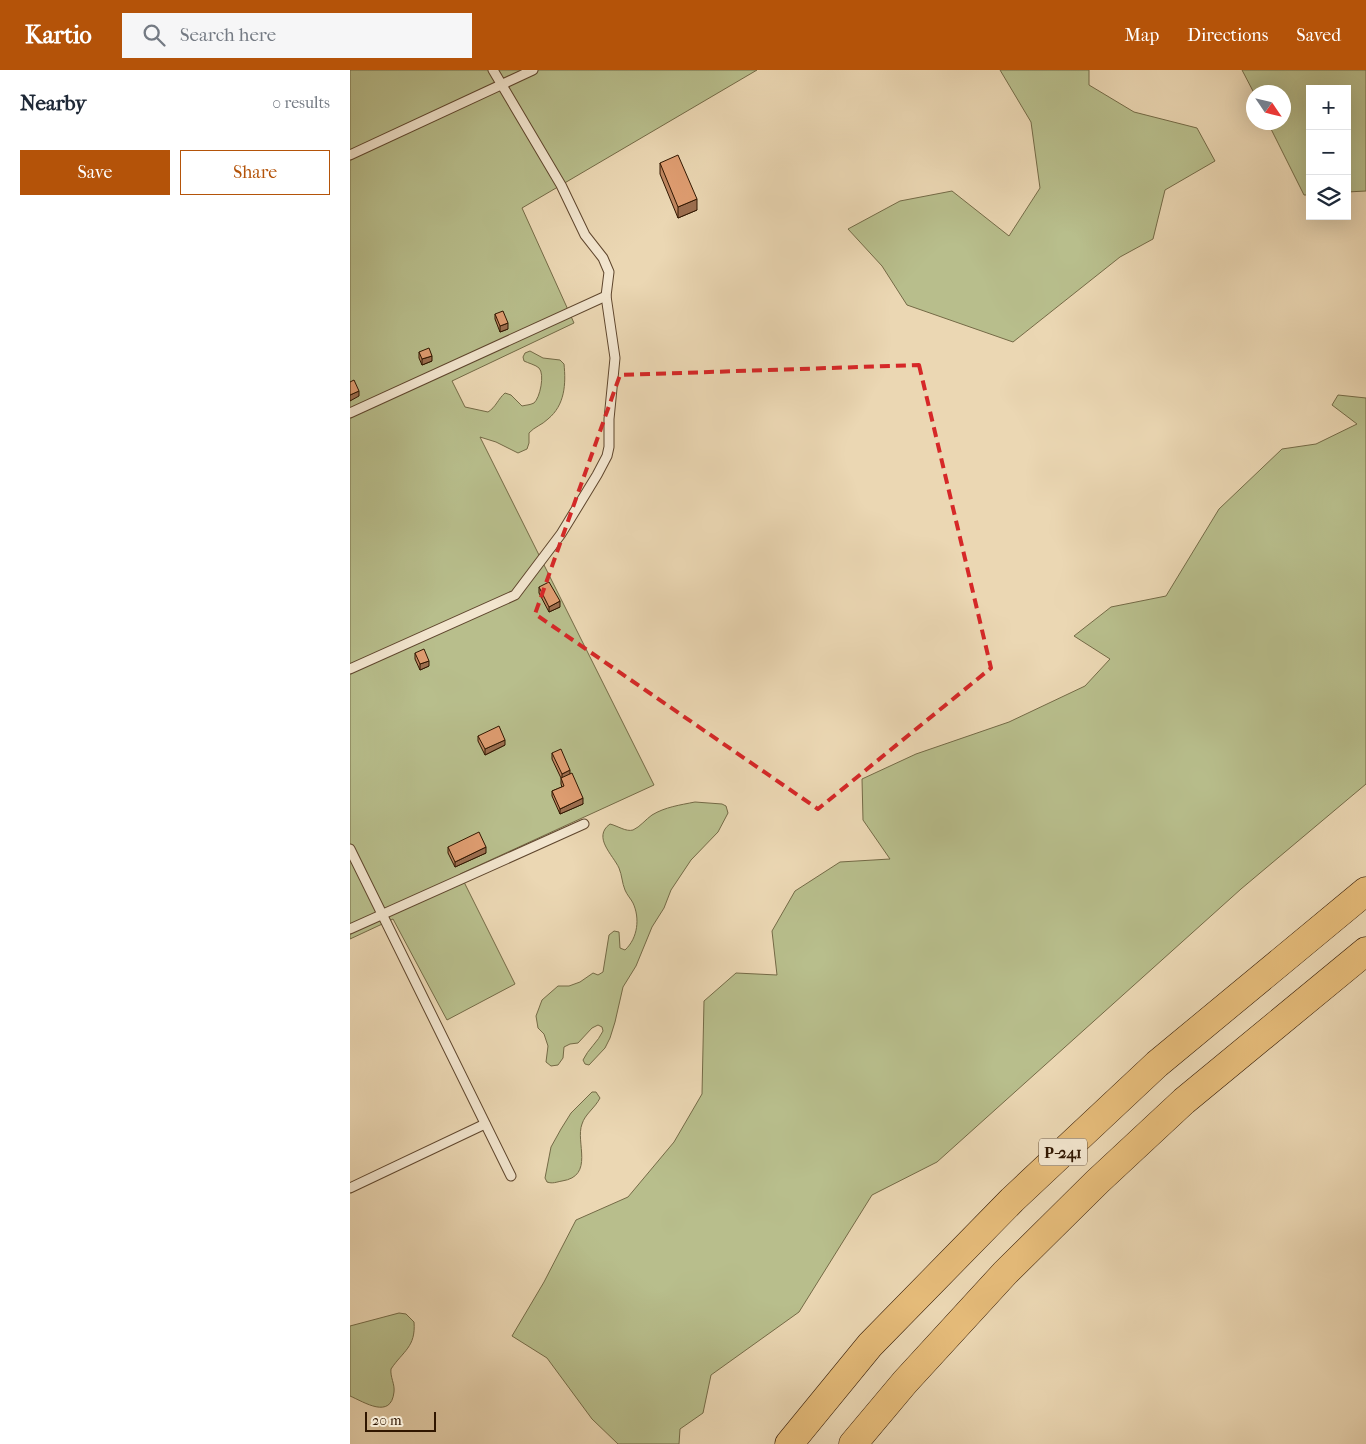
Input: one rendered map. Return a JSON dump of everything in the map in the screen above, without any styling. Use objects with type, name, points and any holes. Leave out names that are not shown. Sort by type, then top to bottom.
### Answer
[{"type":"highway","name":"Р-241","points":[[789,1444],[870,1345],[1012,1200],[1158,1064],[1366,891]]},
{"type":"highway","name":"Р-241","points":[[853,1444],[905,1382],[1005,1273],[1097,1182],[1184,1101],[1366,951]]},
{"type":"lane","points":[[350,668],[515,595],[562,534],[607,456],[610,447],[609,419],[615,358],[606,296],[609,272],[603,258],[585,235],[561,185],[493,70]]},
{"type":"lane","points":[[350,155],[533,70]]},
{"type":"lane","points":[[350,414],[606,296]]},
{"type":"lane","points":[[350,929],[584,824]]},
{"type":"lane","points":[[350,849],[511,1176]]},
{"type":"lane","points":[[350,1188],[485,1124]]},
{"type":"highlighted area","points":[[919,365],[991,668],[818,809],[535,614],[620,375]]},
{"type":"green space","points":[[350,70],[757,70],[522,208],[574,323],[452,381],[465,407],[488,412],[505,393],[511,395],[522,406],[532,404],[536,400],[541,386],[542,375],[538,367],[524,361],[525,353],[530,351],[543,358],[560,360],[564,364],[565,379],[561,401],[554,413],[546,421],[529,433],[527,449],[518,453],[496,442],[480,437],[654,785],[460,874],[515,984],[447,1020],[393,919],[350,939]]},
{"type":"green space","points":[[1000,70],[1089,70],[1089,85],[1134,112],[1197,128],[1215,161],[1165,190],[1153,239],[1120,257],[1013,342],[907,305],[882,266],[848,229],[900,201],[952,191],[1009,236],[1040,188],[1031,122]]},
{"type":"green space","points":[[1242,70],[1366,70],[1366,191],[1351,192],[1351,85],[1306,85],[1306,195],[1304,195],[1272,130],[1291,130],[1291,85],[1250,85]]},
{"type":"green space","points":[[1338,395],[1366,398],[1366,784],[1241,889],[937,1162],[872,1195],[799,1312],[711,1375],[703,1413],[680,1429],[679,1444],[618,1444],[592,1419],[547,1358],[512,1336],[544,1282],[576,1220],[628,1197],[674,1142],[702,1094],[704,1001],[736,973],[777,975],[772,931],[795,891],[840,862],[890,859],[863,820],[862,779],[916,754],[1009,722],[1085,686],[1110,659],[1074,636],[1111,607],[1166,596],[1219,509],[1282,449],[1316,444],[1357,424],[1332,405]]},
{"type":"green space","points":[[695,802],[722,804],[726,806],[728,813],[718,832],[691,860],[671,890],[664,908],[652,927],[636,966],[623,987],[615,1022],[605,1048],[589,1065],[585,1064],[583,1060],[585,1056],[603,1031],[602,1027],[598,1025],[592,1028],[578,1043],[564,1047],[563,1058],[558,1065],[551,1066],[546,1062],[548,1046],[544,1034],[538,1028],[536,1016],[542,1000],[558,986],[569,986],[580,982],[593,973],[598,975],[603,972],[609,935],[614,931],[619,932],[620,948],[625,950],[635,934],[637,915],[633,903],[625,890],[619,868],[603,840],[605,829],[610,824],[625,830],[633,830],[657,812]]},
{"type":"green space","points":[[592,1092],[596,1092],[600,1098],[585,1117],[582,1124],[580,1131],[582,1157],[578,1173],[572,1178],[562,1181],[547,1182],[545,1178],[551,1147],[571,1113]]},
{"type":"green space","points":[[399,1313],[406,1314],[414,1322],[413,1337],[408,1348],[391,1369],[394,1389],[392,1400],[388,1405],[376,1407],[350,1396],[350,1326]]},
{"type":"building","points":[[678,155],[697,199],[678,207],[660,163]]},
{"type":"building","points":[[503,311],[508,323],[500,326],[495,314]]},
{"type":"building","points":[[429,348],[432,356],[422,359],[419,352]]},
{"type":"building","points":[[354,380],[359,391],[350,395],[350,382]]},
{"type":"building","points":[[549,582],[560,601],[549,607],[539,587]]},
{"type":"building","points":[[424,649],[429,661],[420,664],[415,653]]},
{"type":"building","points":[[499,726],[505,740],[485,749],[478,736]]},
{"type":"building","points":[[561,749],[570,770],[562,774],[552,753]]},
{"type":"building","points":[[572,773],[583,798],[560,809],[552,791],[564,786],[561,778]]},
{"type":"building","points":[[479,832],[486,847],[455,862],[448,847]]}]
